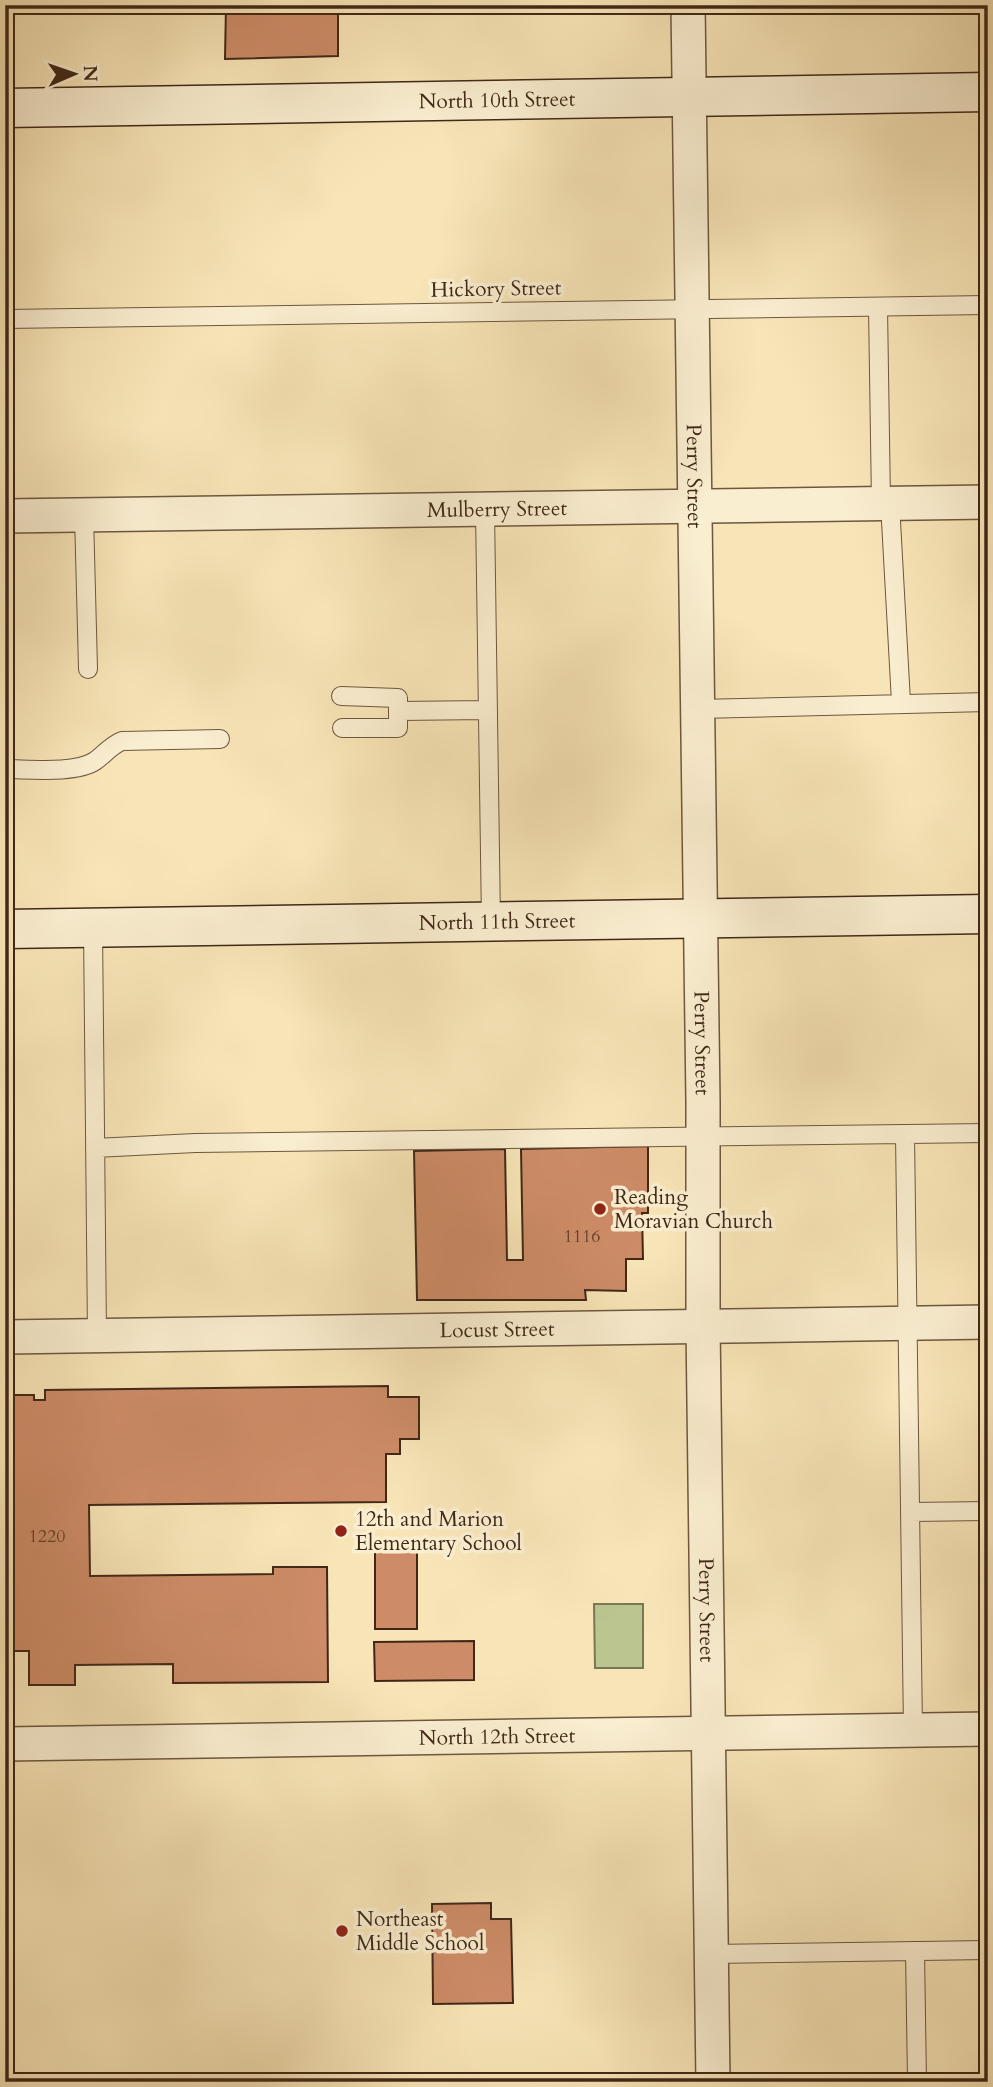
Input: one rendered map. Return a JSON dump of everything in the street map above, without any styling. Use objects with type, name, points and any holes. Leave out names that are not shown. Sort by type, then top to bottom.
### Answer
[{"type":"street","name":"Perry Street","points":[[688,5],[713,2082]]},
{"type":"street","name":"North 10th Street","points":[[5,108],[988,92]]},
{"type":"street","name":"Mulberry Street","points":[[5,516],[988,502]]},
{"type":"street","name":"North 11th Street","points":[[5,929],[988,914]]},
{"type":"street","name":"Locust Street","points":[[5,1337],[988,1322]]},
{"type":"street","name":"North 12th Street","points":[[5,1744],[988,1729]]},
{"type":"lane","name":"Hickory Street","points":[[5,319],[988,305]]},
{"type":"lane","points":[[878,307],[885,503],[901,702]]},
{"type":"lane","points":[[485,510],[491,922]]},
{"type":"lane","points":[[84,515],[88,669]]},
{"type":"lane","points":[[341,696],[398,698],[398,728],[342,728]]},
{"type":"lane","points":[[697,709],[988,702]]},
{"type":"lane","points":[[398,711],[488,710]]},
{"type":"lane","points":[[5,769],[77,768],[94,761],[108,747],[122,741],[220,739]]},
{"type":"lane","points":[[93,928],[97,1336]]},
{"type":"lane","points":[[95,1148],[195,1143],[702,1139],[988,1133]]},
{"type":"lane","points":[[905,1135],[913,1730]]},
{"type":"lane","points":[[910,1512],[988,1511]]},
{"type":"lane","points":[[711,1954],[988,1950]]},
{"type":"lane","points":[[915,1951],[917,2082]]},
{"type":"green space","points":[[594,1604],[643,1604],[643,1668],[595,1668]]},
{"type":"building","points":[[226,5],[338,5],[338,56],[225,59]]},
{"type":"building","points":[[648,1146],[648,1213],[642,1213],[643,1259],[626,1259],[626,1291],[585,1290],[586,1300],[417,1300],[414,1151],[505,1149],[507,1260],[523,1260],[521,1149]]},
{"type":"building","points":[[388,1386],[388,1397],[419,1397],[419,1439],[400,1439],[400,1454],[386,1454],[386,1502],[89,1505],[90,1576],[273,1574],[273,1567],[327,1567],[328,1682],[173,1683],[173,1664],[75,1665],[75,1685],[29,1685],[29,1651],[5,1651],[5,1395],[34,1395],[34,1400],[45,1400],[45,1390]]},
{"type":"building","points":[[375,1540],[417,1540],[417,1629],[375,1629]]},
{"type":"building","points":[[474,1641],[474,1680],[375,1681],[374,1642]]},
{"type":"building","points":[[491,1903],[491,1919],[511,1919],[513,2003],[433,2004],[432,1904]]},
{"type":"place","name":"Reading Moravian Church","points":[[600,1209]]},
{"type":"place","name":"12th and Marion Elementary School","points":[[341,1531]]},
{"type":"place","name":"Northeast Middle School","points":[[342,1931]]}]
